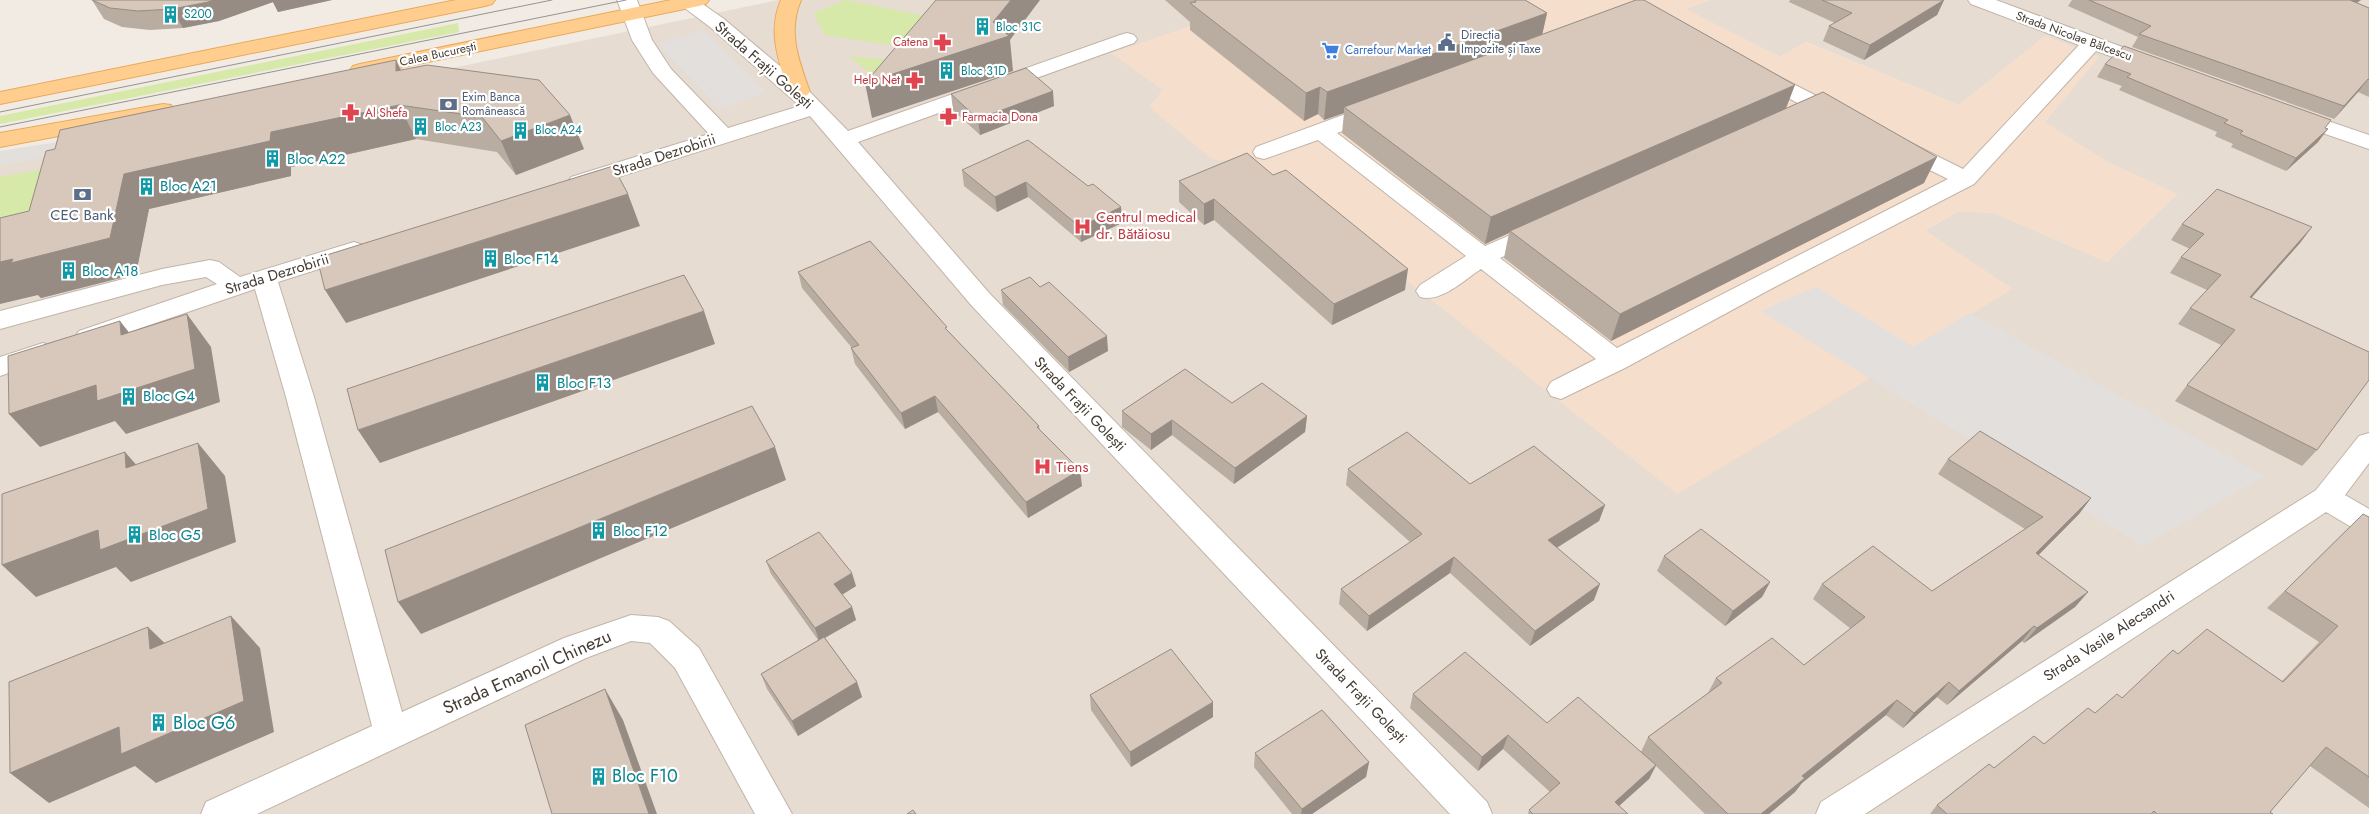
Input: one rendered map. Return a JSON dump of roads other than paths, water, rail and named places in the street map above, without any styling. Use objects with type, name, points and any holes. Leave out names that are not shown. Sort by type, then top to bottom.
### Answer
[{"type":"main road","points":[[0,98],[485,0]]},
{"type":"main road","points":[[790,0],[782,37],[806,100]]},
{"type":"main road","name":"Calea București","points":[[340,74],[630,8],[690,1]]},
{"type":"main road","points":[[0,140],[178,107]]},
{"type":"street","name":"Strada Nicolae Bălcescu","points":[[1978,0],[2175,73]]},
{"type":"street","name":"Strada Frații Golești","points":[[690,1],[806,100],[844,140],[980,300],[1474,814]]},
{"type":"street","points":[[630,8],[642,40],[663,73],[723,136]]},
{"type":"street","points":[[844,140],[1127,39]]},
{"type":"street","points":[[1561,389],[1760,284],[1966,180],[2092,43]]},
{"type":"street","points":[[1740,63],[1818,106],[1966,180]]},
{"type":"street","name":"Strada Dezrobirii","points":[[558,188],[723,136],[806,100]]},
{"type":"street","points":[[1264,152],[1401,102]]},
{"type":"street","points":[[1791,118],[1818,106]]},
{"type":"street","points":[[2268,106],[2369,142]]},
{"type":"street","points":[[1321,131],[1616,361]]},
{"type":"street","points":[[1429,291],[1482,257],[1560,222]]},
{"type":"street","name":"Strada Dezrobirii","points":[[0,367],[251,282],[375,244]]},
{"type":"street","points":[[0,320],[162,277],[210,268],[251,282],[300,397],[391,732]]},
{"type":"street","name":"Strada Vasile Alecsandri","points":[[1834,814],[2208,572],[2326,498],[2369,443]]},
{"type":"street","points":[[2326,498],[2369,523]]},
{"type":"street","name":"Strada Emanoil Chinezu","points":[[219,814],[391,732],[575,648],[631,628],[658,630],[687,658],[774,814]]},
{"type":"tram line","points":[[0,112],[552,0]]},
{"type":"tram line","points":[[0,127],[626,0]]},
{"type":"place","name":"S200","points":[[170,14]]},
{"type":"place","name":"Bloc 31C","points":[[982,27]]},
{"type":"place","name":"Catena","points":[[942,42]]},
{"type":"place","name":"Direcția Impozite și Taxe","points":[[1447,42]]},
{"type":"place","name":"Carrefour Market","points":[[1331,50]]},
{"type":"place","name":"Bloc 31D","points":[[947,71]]},
{"type":"place","name":"Help Net","points":[[914,80]]},
{"type":"place","name":"Exim Banca Românească","points":[[448,104]]},
{"type":"place","name":"Al Shefa","points":[[351,113]]},
{"type":"place","name":"Farmacia Dona","points":[[948,117]]},
{"type":"place","name":"Bloc A23","points":[[421,127]]},
{"type":"place","name":"Bloc A24","points":[[521,130]]},
{"type":"place","name":"Bloc A22","points":[[273,159]]},
{"type":"place","name":"Bloc A21","points":[[146,186]]},
{"type":"place","name":"CEC Bank","points":[[82,194]]},
{"type":"place","name":"Centrul medical dr. Bătăiosu","points":[[1082,226]]},
{"type":"place","name":"Bloc F14","points":[[490,259]]},
{"type":"place","name":"Bloc A18","points":[[68,271]]},
{"type":"place","name":"Bloc F13","points":[[543,383]]},
{"type":"place","name":"Bloc G4","points":[[129,396]]},
{"type":"place","name":"Tiens","points":[[1042,467]]},
{"type":"place","name":"Bloc F12","points":[[599,531]]},
{"type":"place","name":"Bloc G5","points":[[135,535]]},
{"type":"place","name":"Bloc G6","points":[[159,723]]},
{"type":"place","name":"Bloc F10","points":[[598,776]]}]
